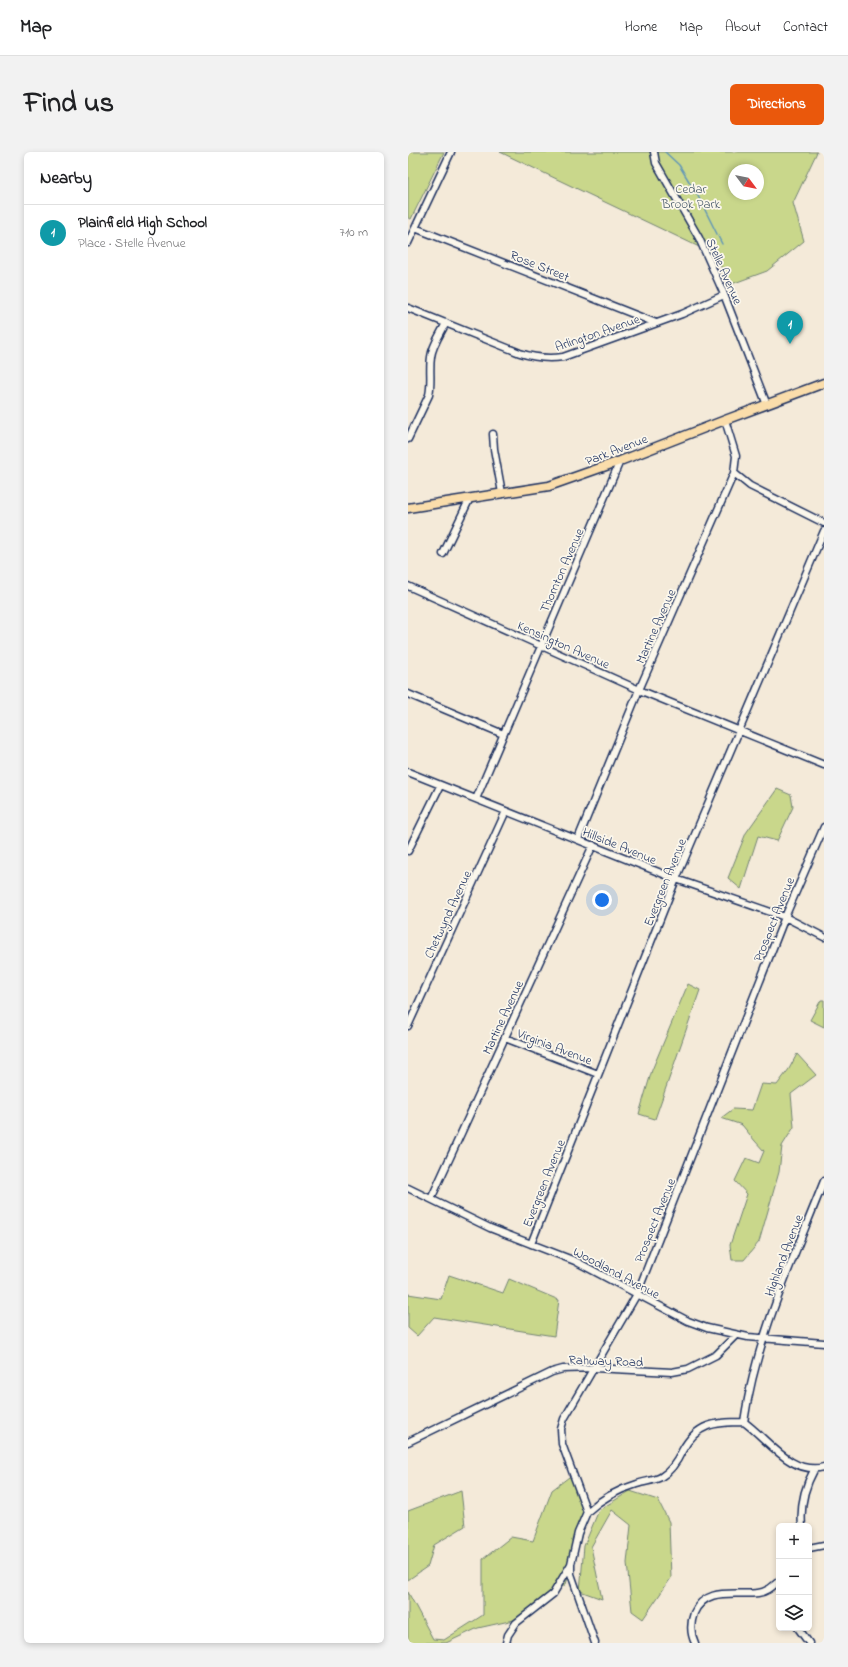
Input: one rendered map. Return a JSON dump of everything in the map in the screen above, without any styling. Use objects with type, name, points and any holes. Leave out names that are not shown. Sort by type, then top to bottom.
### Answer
[{"type":"main road","name":"Park Avenue","points":[[408,508],[549,486],[620,461],[824,383]]},
{"type":"street","points":[[409,239],[451,152]]},
{"type":"street","name":"Stelle Avenue","points":[[654,152],[656,163],[699,238],[724,296],[767,405]]},
{"type":"street","name":"Rose Street","points":[[415,228],[656,323]]},
{"type":"street","name":"Arlington Avenue","points":[[408,308],[520,354],[536,358],[551,359],[563,357],[724,296]]},
{"type":"street","points":[[408,439],[429,394],[431,387],[431,355],[446,323]]},
{"type":"street","name":"Martine Avenue","points":[[578,839],[640,690],[734,473],[736,456],[725,420]]},
{"type":"street","points":[[493,434],[494,449],[502,493]]},
{"type":"street","name":"Thornton Avenue","points":[[476,799],[620,461]]},
{"type":"street","points":[[734,473],[750,486],[824,523]]},
{"type":"street","points":[[443,554],[470,498]]},
{"type":"street","name":"Evergreen Avenue","points":[[531,1244],[676,879],[824,531]]},
{"type":"street","name":"Kensington Avenue","points":[[408,586],[640,690],[824,765]]},
{"type":"street","points":[[408,694],[503,734]]},
{"type":"street","name":"Hillside Avenue","points":[[408,772],[676,879],[785,917],[824,937]]},
{"type":"street","points":[[408,851],[440,786]]},
{"type":"street","name":"Chetwynd Avenue","points":[[408,1026],[506,811]]},
{"type":"street","name":"Prospect Avenue","points":[[587,1512],[562,1444],[561,1429],[564,1419],[637,1294],[785,917],[824,826]]},
{"type":"street","name":"Martine Avenue","points":[[431,1199],[593,845]]},
{"type":"street","name":"Virginia Avenue","points":[[505,1038],[598,1074]]},
{"type":"street","name":"Highland Avenue","points":[[744,1422],[748,1395],[763,1338],[824,1181]]},
{"type":"street","name":"Woodland Avenue","points":[[408,1188],[490,1228],[575,1261],[688,1321],[707,1328],[736,1335],[824,1343]]},
{"type":"street","name":"Rahway Road","points":[[408,1442],[552,1372],[563,1369],[594,1368],[652,1372],[672,1372],[683,1370],[716,1355],[736,1335]]},
{"type":"street","points":[[595,1643],[571,1574],[571,1564],[578,1533],[587,1512],[599,1501],[612,1493],[665,1474],[676,1463],[694,1433],[702,1428],[728,1422],[744,1422],[786,1459],[814,1470],[824,1467]]},
{"type":"street","points":[[802,1523],[801,1510],[803,1497],[806,1485],[814,1470]]},
{"type":"street","points":[[812,1547],[824,1545]]},
{"type":"street","points":[[506,1643],[508,1635],[516,1623],[552,1594],[571,1564]]},
{"type":"street","points":[[695,1643],[691,1633],[692,1620],[696,1609],[707,1597],[719,1594],[758,1593],[769,1590],[776,1584]]},
{"type":"street","points":[[800,1631],[809,1643]]},
{"type":"green space","points":[[408,152],[444,152],[411,219],[408,218]]},
{"type":"green space","name":"Cedar Brook Park","points":[[500,152],[817,152],[793,203],[804,241],[767,271],[729,285],[716,255]]},
{"type":"green space","points":[[777,789],[791,795],[793,807],[777,841],[758,836],[741,889],[728,878],[746,833]]},
{"type":"green space","points":[[688,984],[700,990],[655,1119],[639,1114],[652,1070]]},
{"type":"green space","points":[[821,1000],[824,1000],[824,1027],[810,1020]]},
{"type":"green space","points":[[797,1054],[816,1075],[791,1094],[794,1127],[782,1146],[779,1172],[759,1242],[744,1260],[732,1260],[730,1245],[747,1194],[735,1181],[746,1158],[759,1163],[764,1151],[742,1125],[721,1118],[733,1109],[752,1110],[761,1084],[777,1085],[789,1069]]},
{"type":"green space","points":[[449,1275],[503,1293],[509,1279],[559,1300],[554,1336],[434,1317],[417,1336],[408,1328],[408,1294],[441,1299]]},
{"type":"green space","points":[[573,1474],[590,1509],[566,1584],[523,1618],[478,1628],[446,1643],[408,1643],[408,1592],[433,1639],[444,1640],[483,1615],[483,1559],[511,1537],[533,1541],[552,1490]]},
{"type":"green space","points":[[461,1491],[465,1526],[434,1545],[428,1566],[408,1580],[408,1511]]},
{"type":"green space","points":[[630,1491],[658,1500],[669,1522],[671,1578],[643,1619],[632,1611],[627,1563],[631,1525],[612,1510],[591,1547],[602,1599],[580,1591],[584,1546],[599,1510]]},
{"type":"waterway","points":[[665,152],[679,165],[698,196],[722,244]]},
{"type":"place","name":"Plainfield High School","points":[[790,344]]}]
